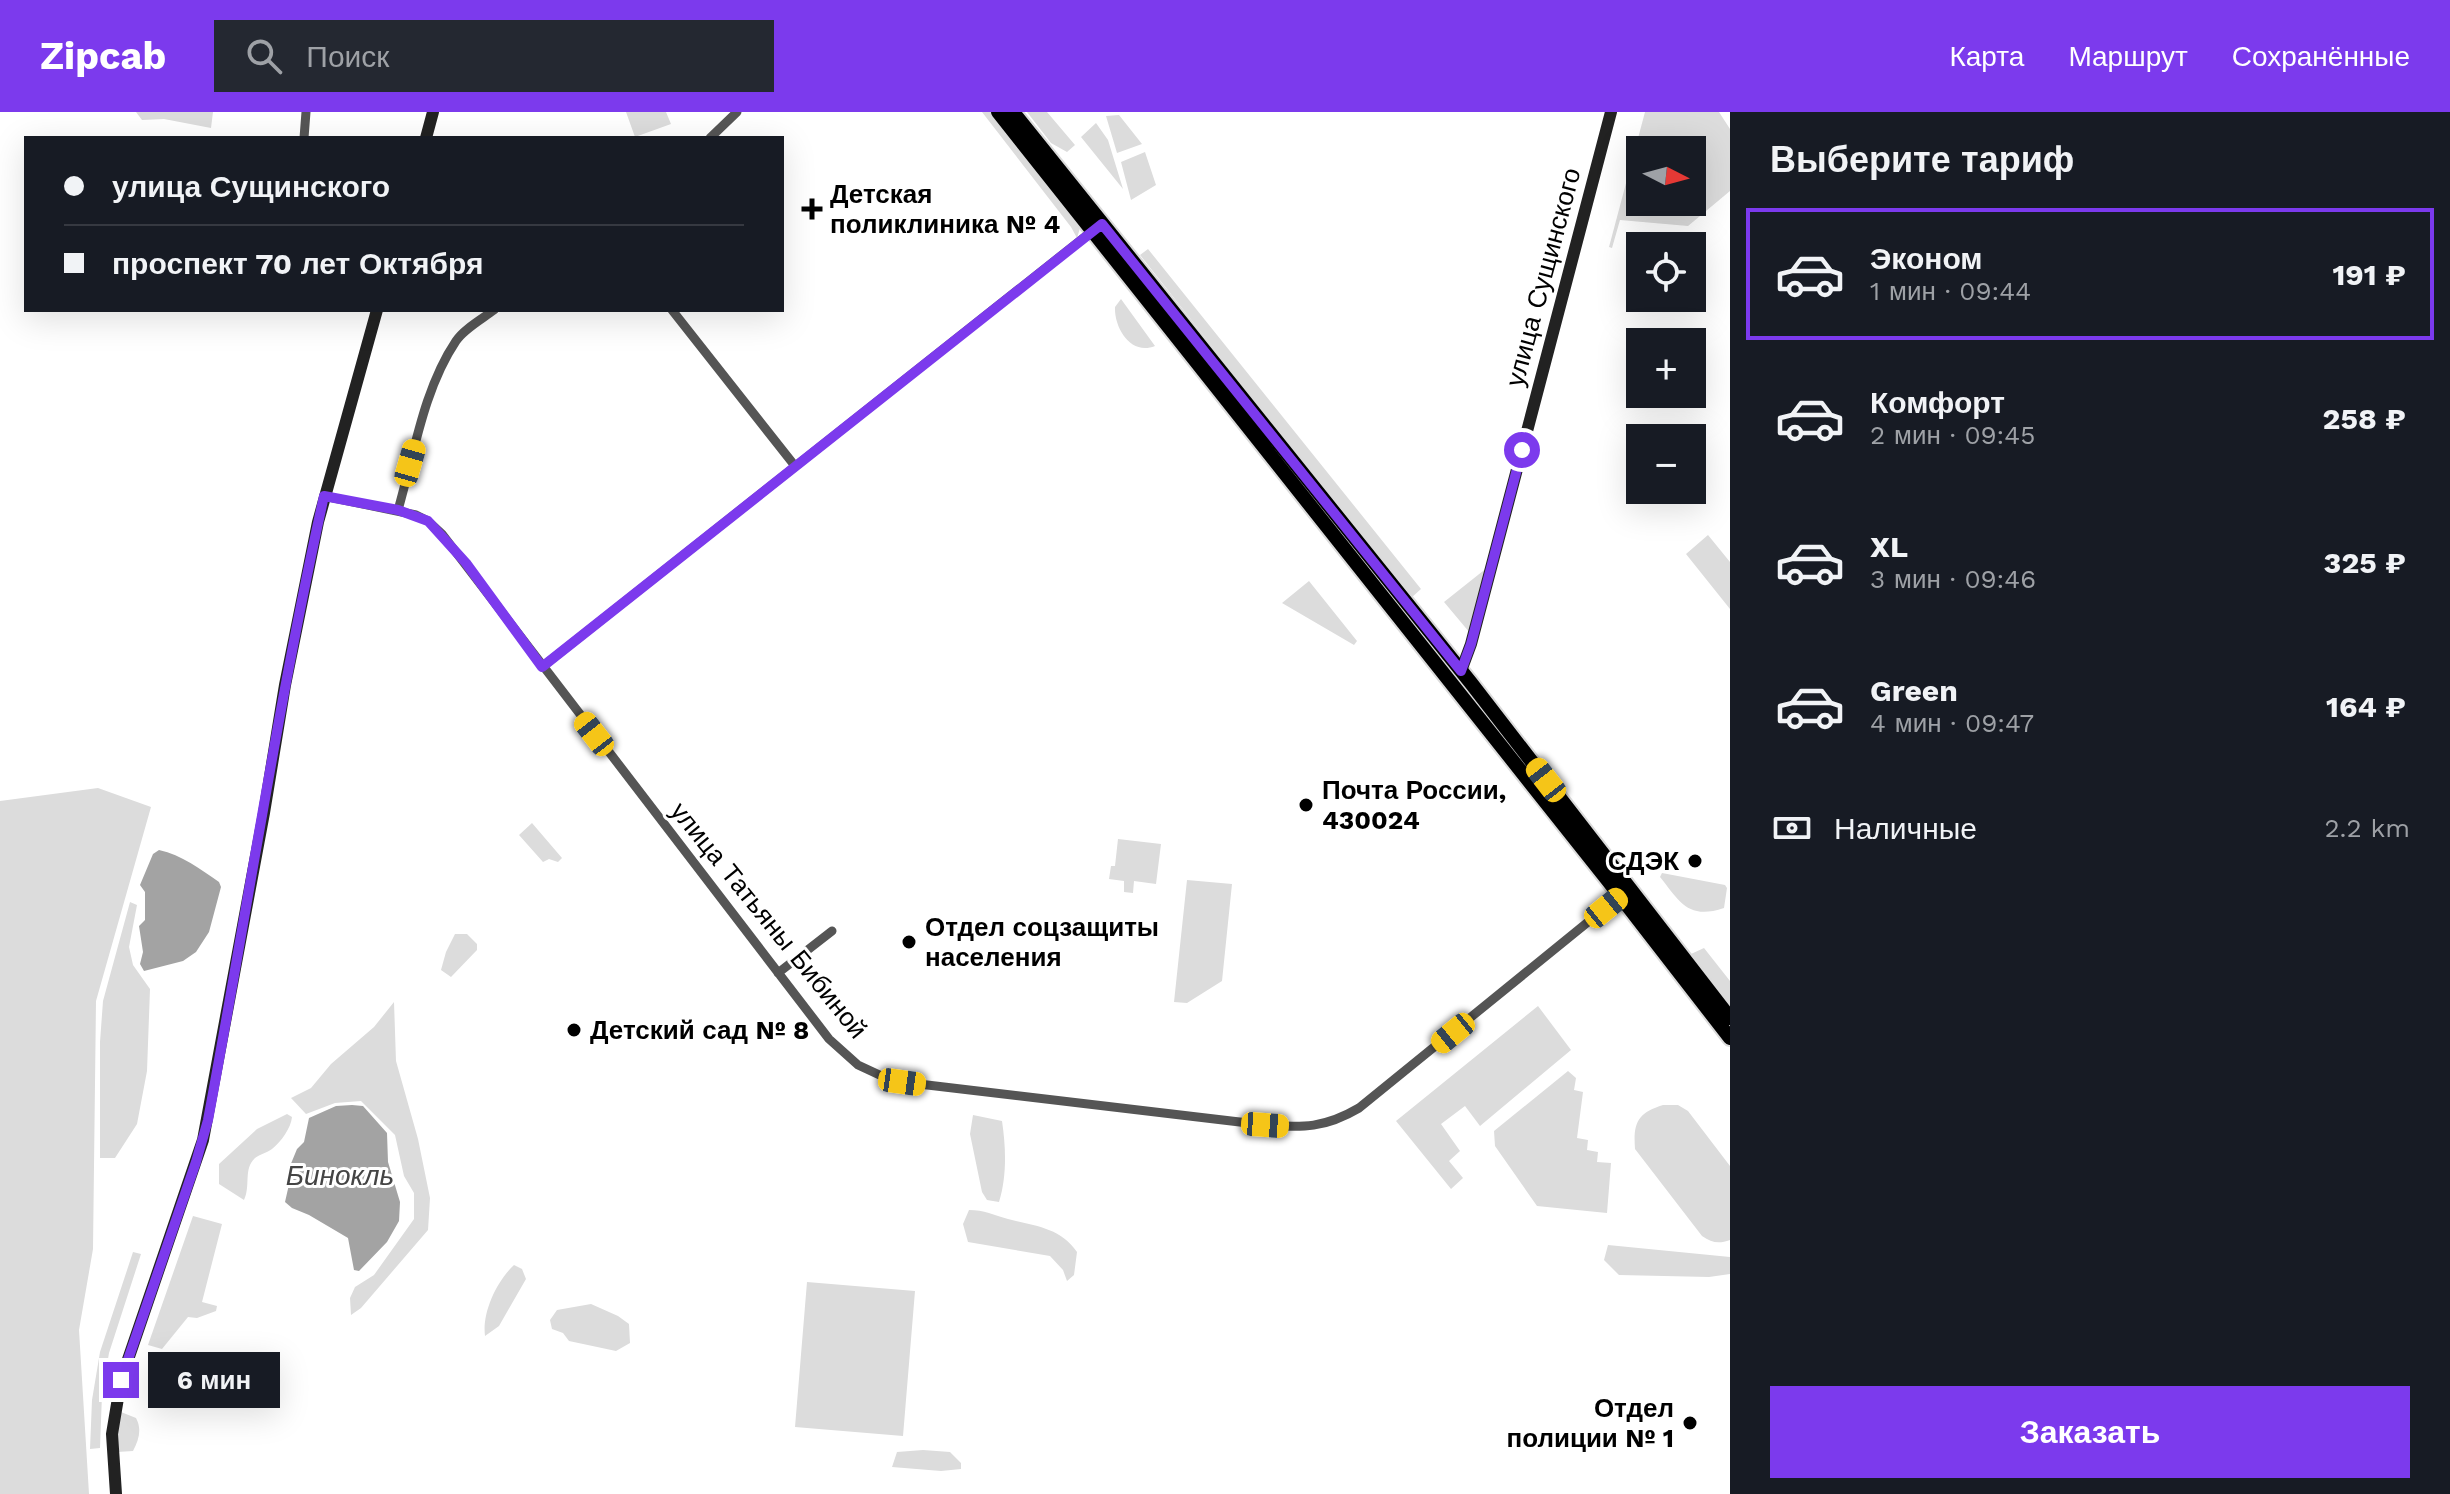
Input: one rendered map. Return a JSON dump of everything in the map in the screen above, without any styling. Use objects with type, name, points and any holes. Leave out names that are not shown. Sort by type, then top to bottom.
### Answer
[{"type":"main road","points":[[427,136],[433,112]]},
{"type":"main road","points":[[998,112],[1461,671],[1730,1038]]},
{"type":"main road","points":[[1013,112],[1097,228],[1449,681],[1730,1018]]},
{"type":"main road","name":"улица Сущинского","points":[[1461,671],[1471,644],[1611,112]]},
{"type":"main road","points":[[116,1494],[112,1434],[121,1380],[208,1120],[285,685],[324,496],[376,312]]},
{"type":"main road","points":[[1449,681],[1461,671]]},
{"type":"street","points":[[304,136],[306,112]]},
{"type":"street","points":[[712,136],[737,112]]},
{"type":"street","points":[[542,667],[1097,228]]},
{"type":"street","points":[[398,510],[426,409],[444,364],[457,338],[491,312]]},
{"type":"street","points":[[674,312],[795,466]]},
{"type":"street","name":"улица Татьяны Бибиной","points":[[324,496],[398,510],[428,521],[442,534],[829,1039],[858,1065],[886,1078],[967,1091],[1265,1125],[1311,1126],[1339,1120],[1359,1108],[1625,892]]},
{"type":"street","points":[[778,973],[832,931]]},
{"type":"shaded area","points":[[136,112],[213,112],[211,128],[164,119],[142,120]]},
{"type":"shaded area","points":[[626,112],[666,112],[671,124],[635,136]]},
{"type":"shaded area","points":[[982,112],[990,112],[1080,228],[1077,238],[1071,227]]},
{"type":"shaded area","points":[[1027,112],[1047,112],[1075,145],[1067,152],[1051,143]]},
{"type":"shaded area","points":[[1645,112],[1719,112],[1730,129],[1730,191],[1706,211],[1706,136],[1639,136]]},
{"type":"shaded area","points":[[1119,115],[1142,144],[1117,153],[1106,116]]},
{"type":"shaded area","points":[[1096,123],[1108,140],[1123,189],[1081,137]]},
{"type":"shaded area","points":[[1145,152],[1156,185],[1131,200],[1121,162]]},
{"type":"shaded area","points":[[1626,183],[1626,216],[1700,216],[1688,226],[1620,220],[1612,248],[1609,247]]},
{"type":"shaded area","points":[[1148,249],[1421,589],[1411,598],[1140,255]]},
{"type":"shaded area","points":[[1121,299],[1155,346],[1138,347],[1126,338],[1115,315],[1115,307]]},
{"type":"shaded area","points":[[1708,535],[1730,562],[1730,609],[1686,554]]},
{"type":"shaded area","points":[[1488,567],[1470,633],[1444,602]]},
{"type":"shaded area","points":[[1309,581],[1357,641],[1354,645],[1282,603]]},
{"type":"shaded area","points":[[98,788],[151,807],[96,1001],[93,1249],[79,1330],[89,1494],[0,1494],[0,801]]},
{"type":"shaded area","points":[[532,823],[562,858],[558,862],[549,859],[543,862],[519,835]]},
{"type":"shaded area","points":[[1118,839],[1161,844],[1156,884],[1134,881],[1133,893],[1124,892],[1124,881],[1109,879],[1111,866],[1115,866]]},
{"type":"shaded area","points":[[1662,873],[1725,885],[1724,908],[1702,912],[1693,910],[1673,894],[1660,877]]},
{"type":"shaded area","points":[[1187,880],[1232,884],[1222,981],[1187,1003],[1174,1002]]},
{"type":"shaded area","points":[[130,902],[137,905],[129,947],[133,965],[150,989],[147,1071],[137,1124],[115,1158],[100,1158],[103,1001]]},
{"type":"shaded area","points":[[455,934],[467,934],[477,944],[477,950],[451,977],[441,970]]},
{"type":"shaded area","points":[[1704,948],[1730,981],[1730,1005],[1691,954]]},
{"type":"shaded area","points":[[394,1002],[396,1061],[418,1139],[430,1198],[428,1230],[361,1308],[351,1315],[350,1298],[355,1287],[374,1275],[414,1219],[414,1193],[404,1176],[395,1135],[361,1101],[335,1103],[306,1114],[291,1098],[311,1088],[331,1064],[374,1027]]},
{"type":"shaded area","points":[[1538,1006],[1571,1050],[1480,1126],[1465,1106],[1441,1124],[1460,1151],[1449,1161],[1463,1178],[1451,1189],[1396,1121]]},
{"type":"shaded area","points":[[1568,1071],[1576,1078],[1574,1090],[1583,1092],[1577,1138],[1588,1140],[1587,1150],[1598,1152],[1597,1162],[1611,1163],[1607,1213],[1537,1206],[1495,1146],[1494,1131]]},
{"type":"shaded area","points":[[1663,1105],[1678,1105],[1688,1111],[1730,1166],[1730,1240],[1716,1242],[1702,1236],[1635,1149],[1639,1120],[1648,1111]]},
{"type":"shaded area","points":[[287,1114],[292,1117],[282,1139],[251,1162],[244,1200],[219,1184],[219,1164],[257,1129]]},
{"type":"shaded area","points":[[973,1115],[1002,1121],[1005,1162],[999,1202],[987,1200],[982,1192],[970,1134]]},
{"type":"shaded area","points":[[969,1210],[1055,1232],[1077,1252],[1074,1275],[1067,1281],[1063,1270],[1050,1256],[968,1242],[963,1224]]},
{"type":"shaded area","points":[[193,1216],[222,1224],[202,1302],[217,1306],[216,1311],[197,1318],[188,1317],[162,1349],[148,1345]]},
{"type":"shaded area","points":[[1608,1245],[1730,1257],[1730,1274],[1709,1277],[1619,1275],[1604,1260]]},
{"type":"shaded area","points":[[133,1252],[141,1254],[109,1353],[102,1394],[100,1448],[90,1449],[92,1400],[100,1352]]},
{"type":"shaded area","points":[[514,1265],[522,1269],[526,1279],[499,1326],[485,1336],[492,1298],[501,1280]]},
{"type":"shaded area","points":[[807,1282],[915,1291],[903,1436],[795,1427]]},
{"type":"shaded area","points":[[591,1304],[629,1324],[630,1343],[616,1351],[569,1341],[563,1333],[552,1329],[550,1320],[557,1310]]},
{"type":"shaded area","points":[[118,1413],[136,1418],[138,1422],[139,1434],[133,1451],[117,1452]]},
{"type":"shaded area","points":[[897,1452],[950,1452],[961,1463],[961,1469],[941,1471],[892,1467]]},
{"type":"water","points":[[159,850],[190,863],[219,882],[221,887],[209,932],[196,952],[183,961],[144,971],[140,964],[143,952],[139,926],[145,920],[145,892],[140,885],[153,854]]},
{"type":"water","name":"Бинокль","points":[[336,1106],[363,1106],[387,1133],[388,1162],[400,1202],[399,1221],[387,1242],[359,1271],[354,1270],[348,1238],[285,1202],[290,1166],[297,1149],[304,1142],[309,1118]]},
{"type":"place","name":"Детская поликлиника № 4","points":[[812,209]]},
{"type":"place","name":"Почта России, 430024","points":[[1306,805]]},
{"type":"place","name":"СДЭК","points":[[1695,861]]},
{"type":"place","name":"Отдел соцзащиты населения","points":[[909,942]]},
{"type":"place","name":"Детский сад № 8","points":[[574,1030]]},
{"type":"place","name":"Отдел полиции № 1","points":[[1690,1423]]},
{"type":"route","points":[[121,1380],[208,1120],[285,685],[324,496],[398,510],[428,521],[466,563],[542,667],[1102,224],[1461,671],[1471,644],[1522,450]]}]
